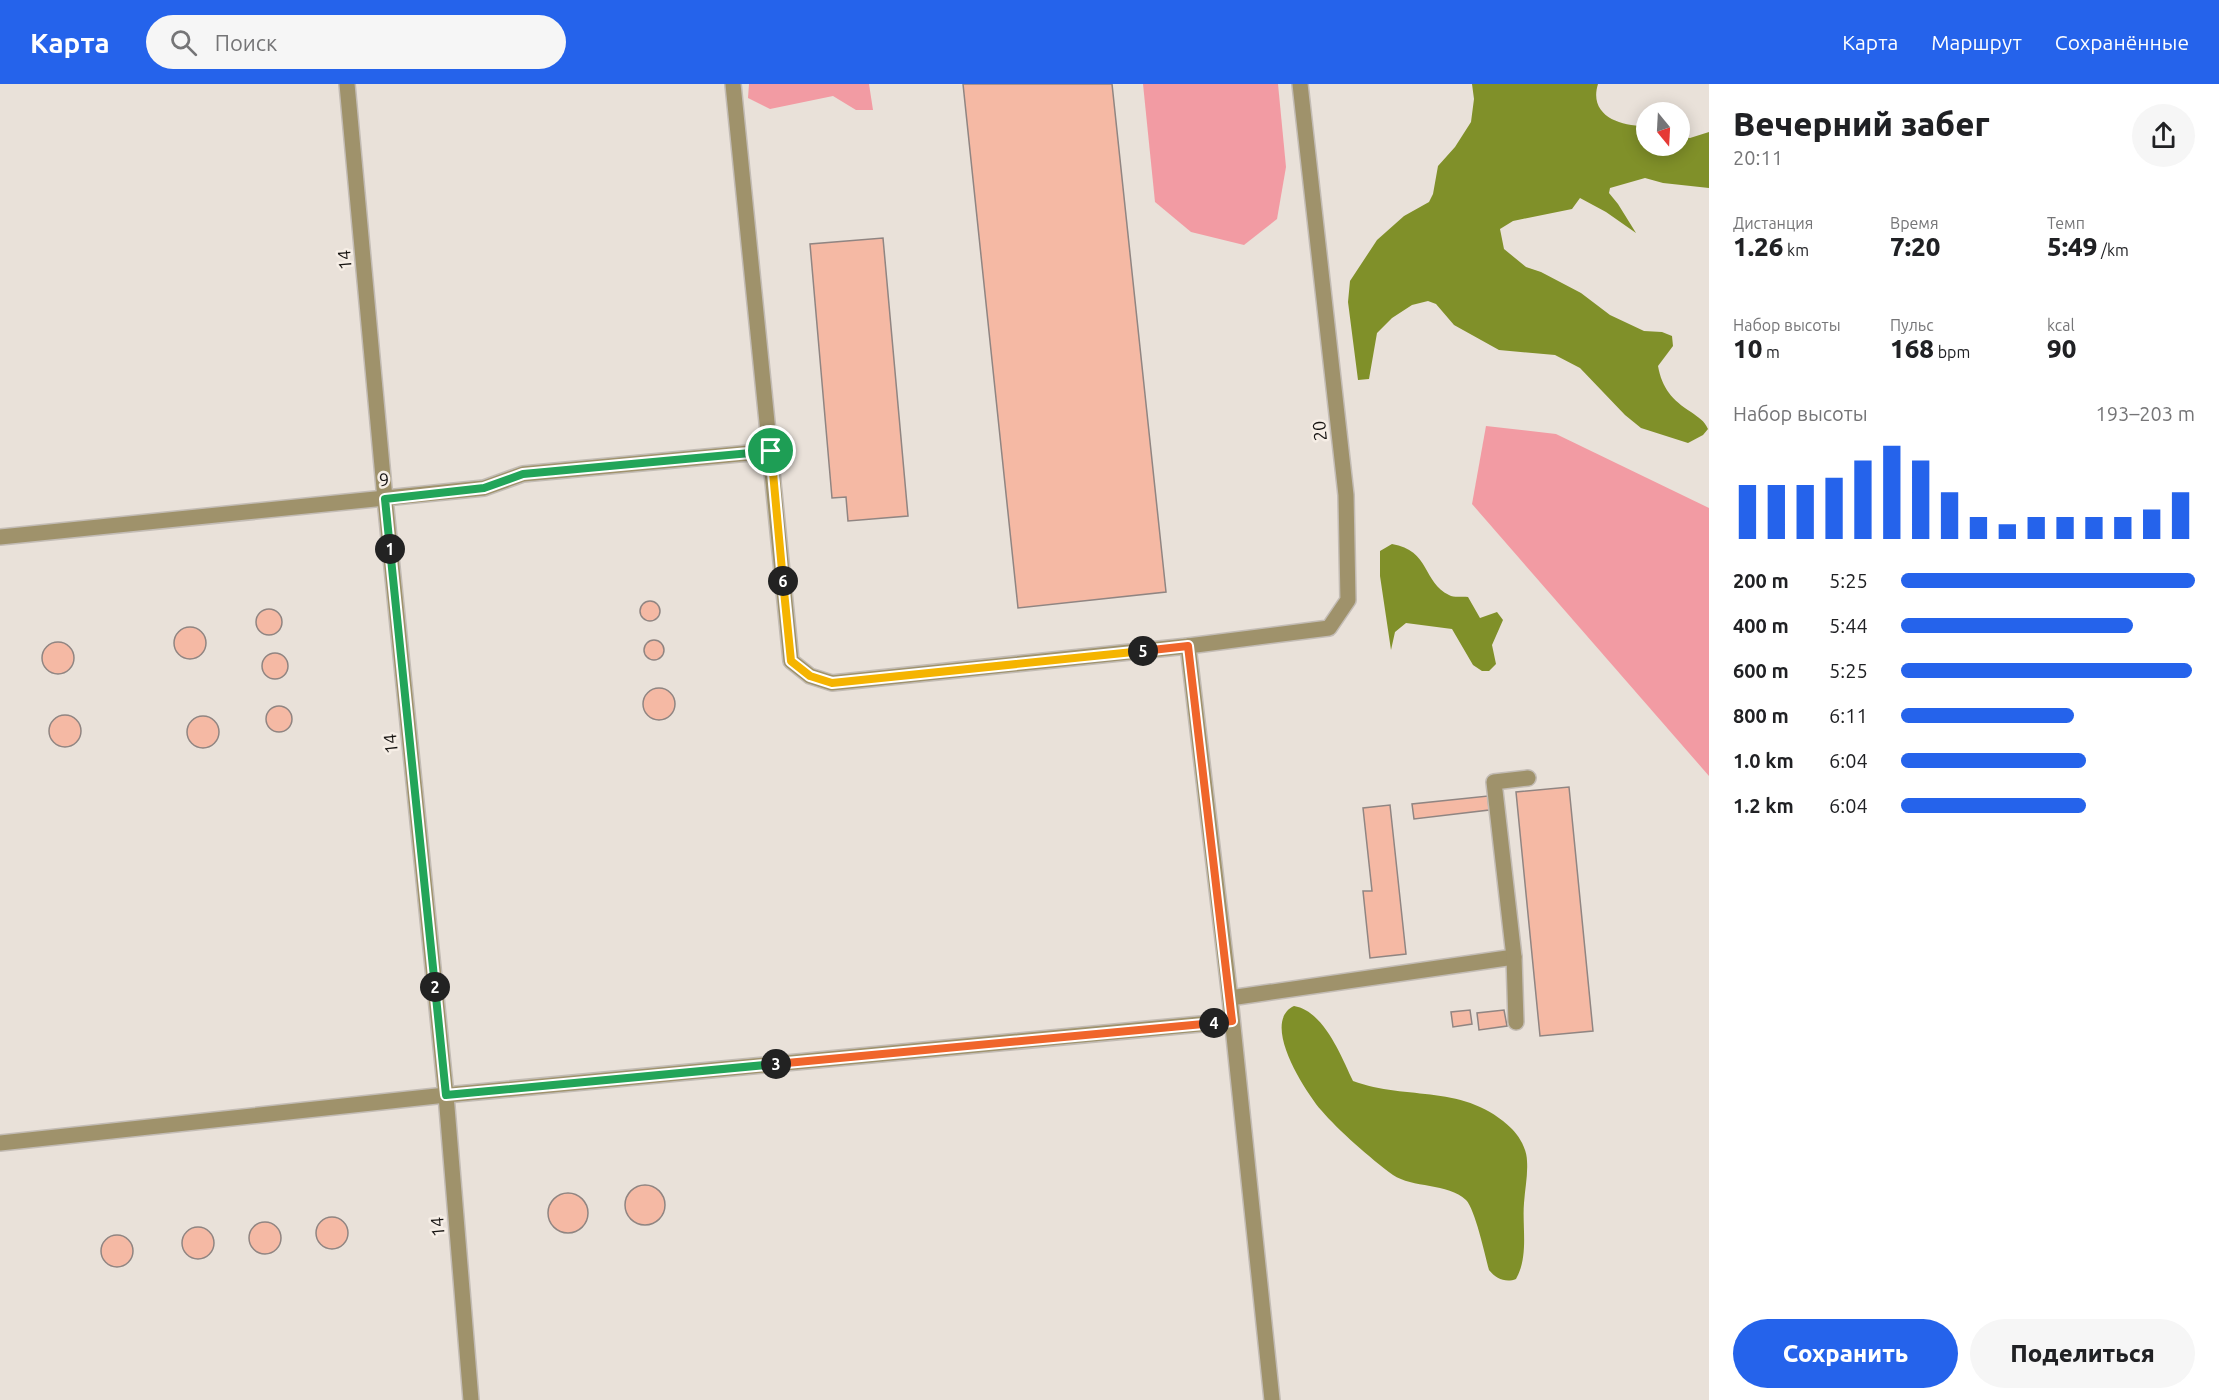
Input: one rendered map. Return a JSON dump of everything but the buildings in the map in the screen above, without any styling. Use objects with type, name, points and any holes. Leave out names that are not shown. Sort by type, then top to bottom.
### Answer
[{"type":"lane","name":"14","points":[[347,84],[385,499],[446,1095],[471,1400]]},
{"type":"lane","name":"20","points":[[733,84],[791,661],[810,676],[832,683],[1188,646],[1329,628],[1348,600],[1346,495],[1300,84]]},
{"type":"lane","name":"9","points":[[0,537],[484,488],[523,474],[771,451]]},
{"type":"lane","points":[[1188,646],[1230,998],[1272,1400]]},
{"type":"lane","points":[[1516,1022],[1514,957],[1494,782],[1528,778]]},
{"type":"lane","points":[[1230,998],[1514,957]]},
{"type":"lane","points":[[0,1143],[446,1095],[1232,1021]]},
{"type":"shaded area","points":[[749,84],[869,84],[873,110],[856,110],[833,96],[770,109],[748,98]]},
{"type":"shaded area","points":[[1143,84],[1278,84],[1286,167],[1277,219],[1244,245],[1191,232],[1155,202]]},
{"type":"shaded area","points":[[1472,84],[1598,84],[1596,95],[1602,112],[1617,122],[1636,126],[1636,156],[1690,156],[1690,138],[1709,132],[1709,188],[1663,183],[1645,178],[1610,188],[1609,193],[1636,233],[1606,212],[1580,198],[1572,209],[1513,221],[1500,229],[1504,249],[1526,267],[1541,272],[1581,293],[1610,315],[1644,331],[1662,332],[1672,336],[1673,346],[1658,366],[1660,374],[1673,398],[1705,423],[1708,429],[1703,435],[1688,443],[1641,428],[1625,415],[1580,368],[1555,355],[1499,350],[1454,325],[1436,304],[1428,301],[1412,305],[1392,318],[1377,333],[1369,379],[1358,380],[1348,302],[1350,281],[1377,240],[1404,216],[1429,202],[1433,194],[1438,166],[1455,147],[1471,122],[1474,99]]},
{"type":"shaded area","points":[[1486,426],[1556,434],[1709,508],[1709,776],[1472,504]]},
{"type":"shaded area","points":[[1392,544],[1404,547],[1413,553],[1441,590],[1451,596],[1468,597],[1480,618],[1497,612],[1503,620],[1492,645],[1496,664],[1489,671],[1482,671],[1473,665],[1452,629],[1406,623],[1395,632],[1391,650],[1380,576],[1380,551]]},
{"type":"shaded area","points":[[1294,1006],[1305,1010],[1323,1025],[1353,1081],[1373,1087],[1456,1099],[1475,1105],[1494,1115],[1515,1132],[1527,1157],[1524,1251],[1516,1279],[1509,1281],[1501,1279],[1489,1270],[1476,1222],[1466,1200],[1450,1191],[1410,1182],[1393,1175],[1355,1144],[1321,1110],[1296,1073],[1283,1041],[1282,1026],[1285,1014]]},
{"type":"route","points":[[771,451],[791,661],[810,676],[832,683],[1188,646],[1232,1021],[446,1095],[385,499],[484,488],[523,474],[771,451]]}]
